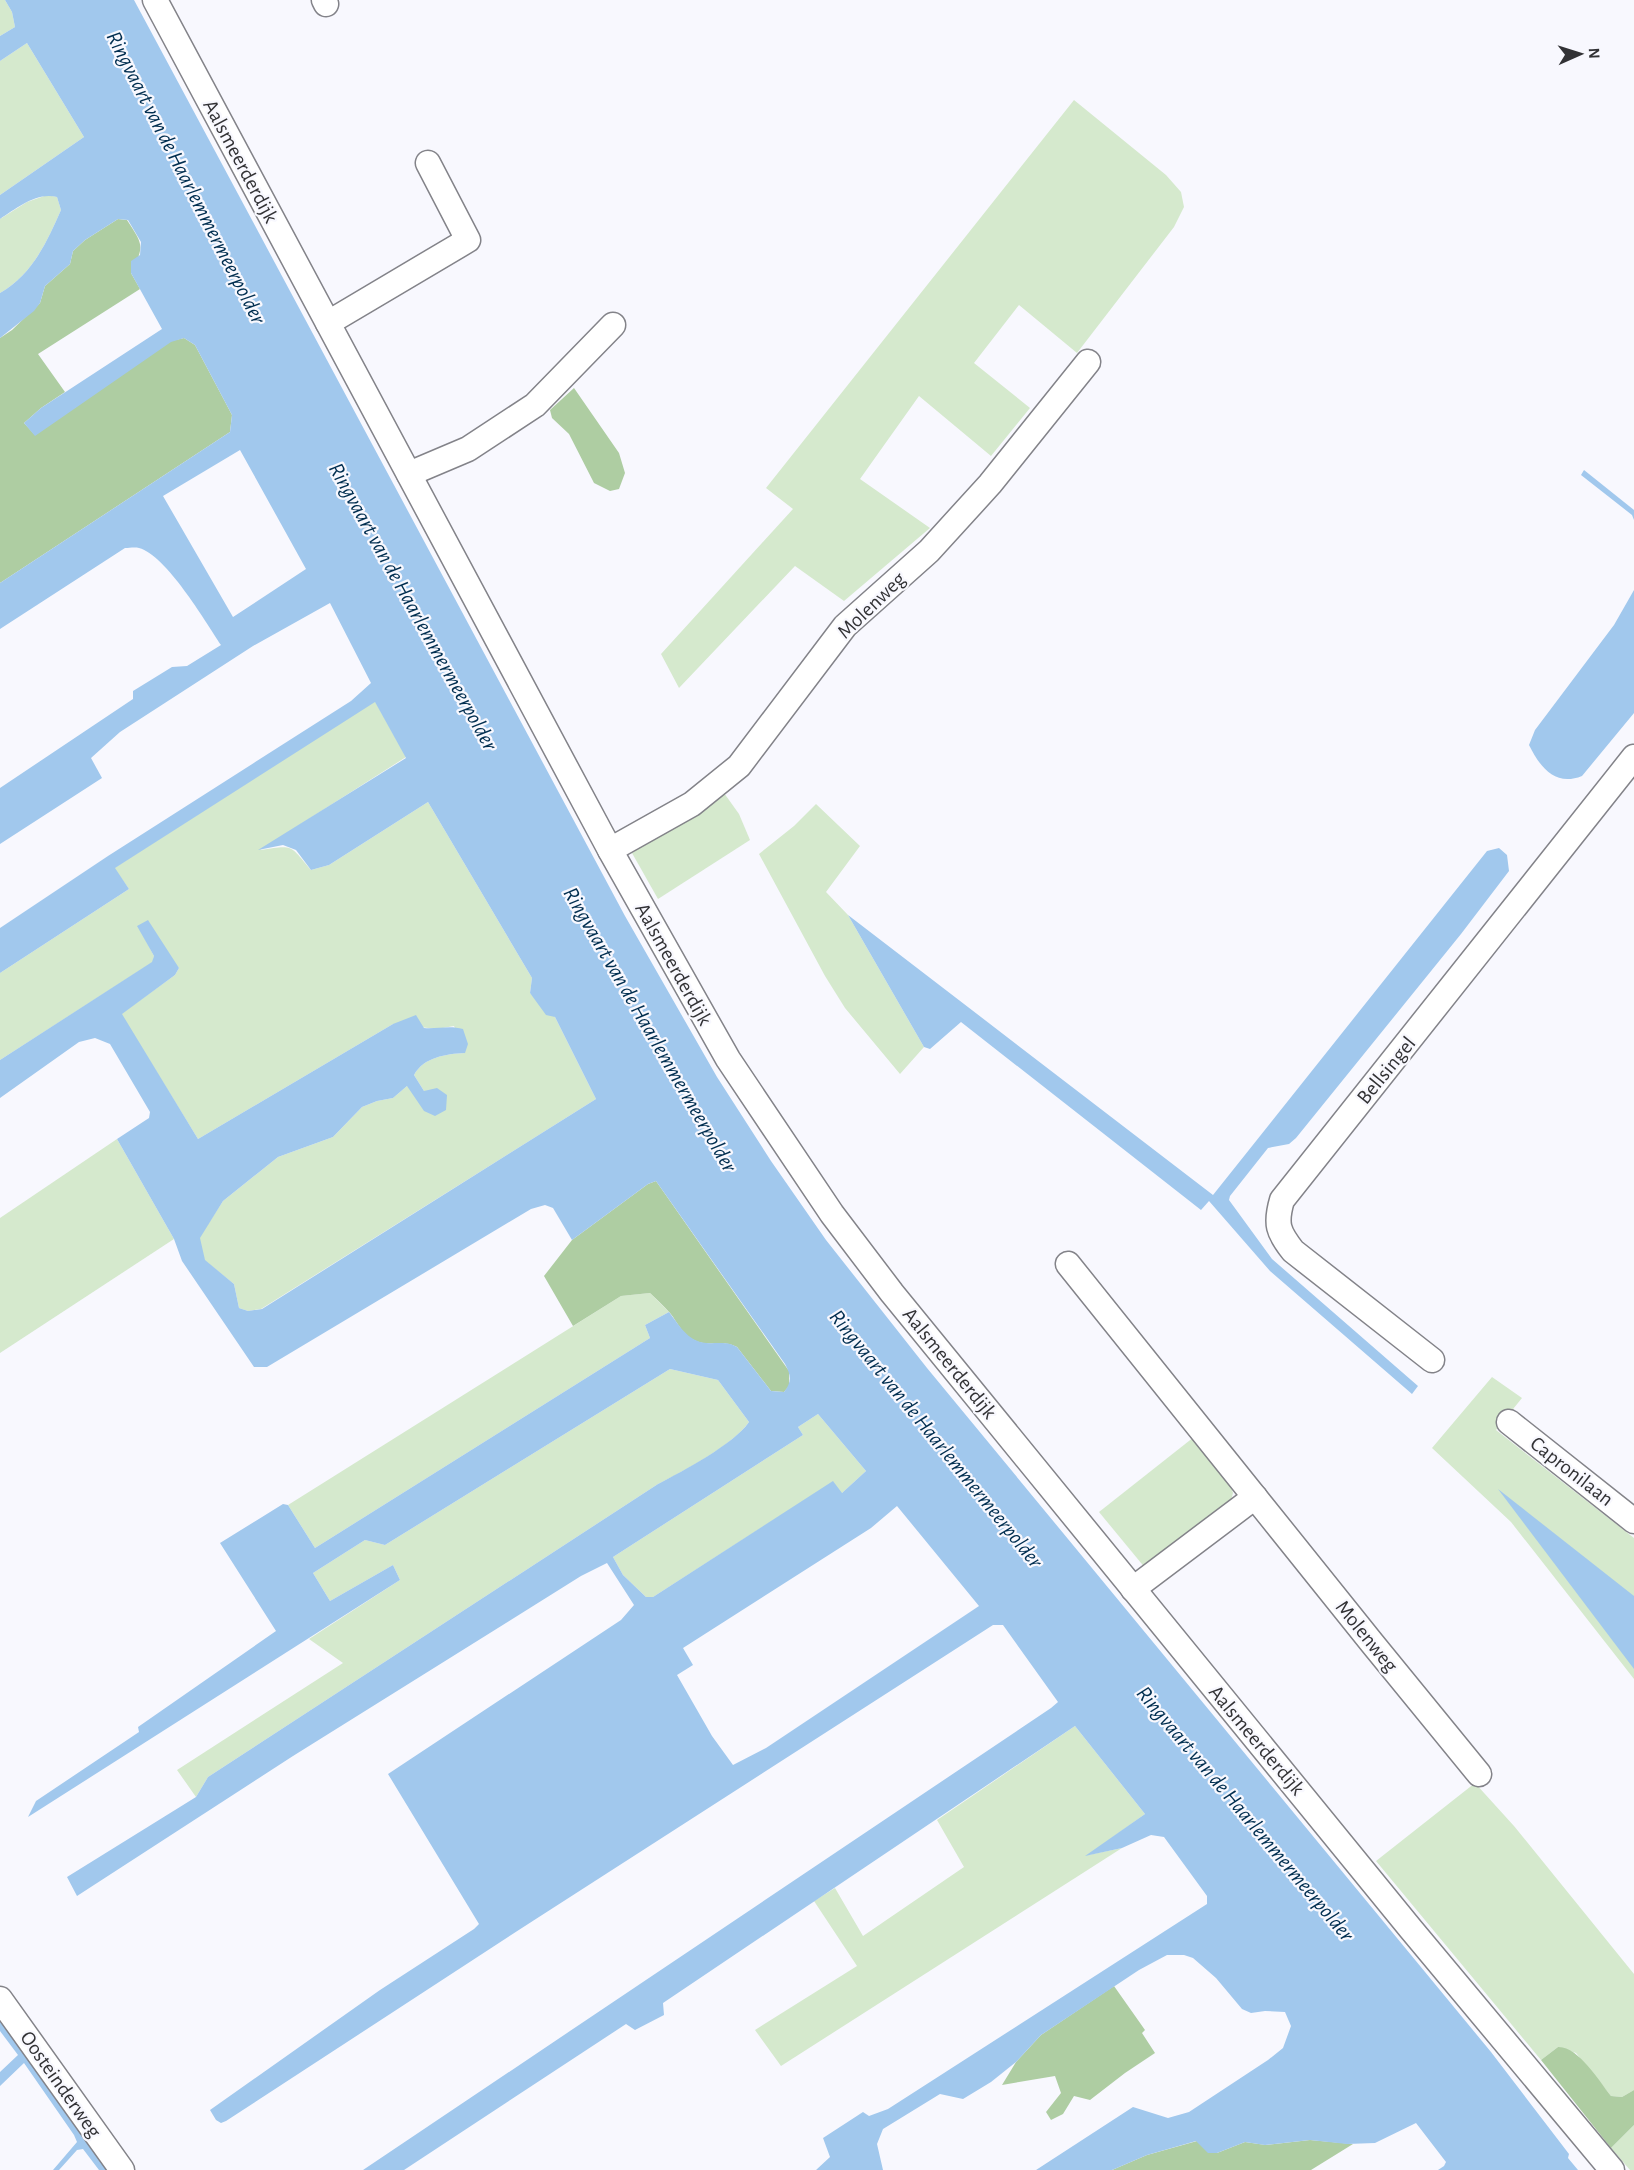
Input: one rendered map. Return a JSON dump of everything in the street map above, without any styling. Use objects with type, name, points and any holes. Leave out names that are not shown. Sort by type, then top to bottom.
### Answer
[{"type":"street","name":"Aalsmeerderdijk","points":[[155,0],[610,850],[728,1059],[832,1215],[892,1293],[1133,1589],[1410,1928],[1612,2170]]},
{"type":"street","points":[[328,323],[468,240],[428,163]]},
{"type":"street","points":[[409,474],[468,449],[535,405],[613,326]]},
{"type":"street","name":"Molenweg","points":[[610,850],[692,804],[739,766],[845,626],[929,551],[990,484],[1088,362]]},
{"type":"street","name":"Bellsingel","points":[[1432,1360],[1293,1251],[1281,1235],[1278,1214],[1282,1200],[1634,757]]},
{"type":"street","name":"Molenweg","points":[[1068,1264],[1479,1774]]},
{"type":"street","name":"Capronilaan","points":[[1509,1422],[1634,1521]]},
{"type":"street","points":[[1133,1589],[1255,1497]]},
{"type":"street","name":"Oosteinderweg","points":[[0,1999],[122,2170]]},
{"type":"green space","points":[[0,0],[5,0],[12,12],[15,27],[0,36]]},
{"type":"green space","points":[[27,43],[84,137],[0,195],[0,61]]},
{"type":"green space","points":[[1074,100],[1166,175],[1181,192],[1184,207],[1174,227],[1077,353],[1019,305],[974,363],[1030,408],[991,456],[919,396],[860,479],[930,528],[844,601],[795,566],[679,688],[661,654],[793,509],[766,488]]},
{"type":"green space","points":[[47,195],[57,197],[61,210],[50,234],[30,267],[11,286],[0,293],[0,219],[27,202]]},
{"type":"green space","points":[[118,219],[127,220],[139,240],[139,256],[131,273],[140,289],[38,354],[65,392],[24,423],[35,435],[171,341],[184,338],[195,345],[232,415],[230,432],[0,583],[0,338],[12,330],[40,303],[45,286],[70,264],[73,251],[85,240]]},
{"type":"green space","points":[[574,388],[619,453],[625,473],[619,489],[610,491],[594,483],[569,434],[552,418],[550,410]]},
{"type":"green space","points":[[375,701],[406,757],[260,850],[290,848],[311,870],[329,865],[428,802],[532,978],[530,993],[555,1017],[596,1099],[261,1309],[248,1311],[239,1308],[234,1284],[204,1260],[199,1238],[223,1201],[278,1157],[333,1137],[362,1107],[393,1098],[407,1086],[424,1091],[414,1075],[418,1069],[430,1060],[450,1054],[465,1053],[454,1026],[437,1029],[393,1024],[198,1139],[121,1014],[175,975],[179,968],[138,926],[154,956],[153,962],[0,1060],[0,973],[129,889],[114,868]]},
{"type":"green space","points":[[724,793],[739,814],[750,840],[658,899],[632,853]]},
{"type":"green space","points":[[816,804],[860,846],[826,892],[848,915],[924,1047],[900,1074],[845,1008],[825,976],[759,854],[794,826]]},
{"type":"green space","points":[[117,1139],[174,1239],[0,1353],[0,1218]]},
{"type":"green space","points":[[656,1181],[789,1371],[789,1386],[784,1392],[771,1391],[737,1347],[727,1344],[701,1343],[688,1336],[650,1293],[621,1296],[573,1326],[544,1276],[572,1240],[648,1184]]},
{"type":"green space","points":[[650,1293],[669,1312],[645,1325],[650,1338],[315,1548],[288,1505],[621,1296]]},
{"type":"green space","points":[[670,1369],[718,1380],[749,1422],[732,1440],[707,1457],[658,1484],[208,1777],[196,1797],[177,1770],[343,1663],[309,1639],[400,1580],[393,1565],[330,1601],[313,1573],[365,1540],[385,1545]]},
{"type":"green space","points":[[1492,1377],[1522,1398],[1496,1430],[1634,1538],[1634,1679],[1511,1522],[1432,1448]]},
{"type":"green space","points":[[818,1414],[866,1471],[841,1494],[833,1482],[653,1597],[646,1597],[623,1575],[613,1557],[803,1435],[798,1427]]},
{"type":"green space","points":[[1194,1437],[1229,1481],[1233,1493],[1230,1504],[1146,1569],[1099,1512]]},
{"type":"green space","points":[[1075,1726],[1145,1814],[1088,1855],[1122,1848],[781,2066],[755,2030],[857,1966],[814,1901],[835,1888],[863,1936],[964,1867],[937,1820]]},
{"type":"green space","points":[[1475,1783],[1514,1826],[1634,1974],[1634,2090],[1622,2097],[1611,2096],[1576,2053],[1558,2047],[1541,2060],[1376,1861]]},
{"type":"green space","points":[[1114,1986],[1145,2030],[1142,2033],[1155,2053],[1090,2100],[1074,2096],[1063,2114],[1051,2120],[1046,2112],[1061,2093],[1055,2076],[1002,2085],[1016,2062],[1041,2035]]},
{"type":"green space","points":[[1558,2047],[1566,2048],[1580,2058],[1611,2096],[1622,2097],[1634,2090],[1634,2125],[1611,2148],[1541,2060]]},
{"type":"green space","points":[[1634,2125],[1634,2170],[1630,2170],[1611,2148]]},
{"type":"green space","points":[[1310,2140],[1353,2144],[1311,2170],[1112,2170],[1147,2155],[1197,2141],[1217,2153],[1245,2142],[1266,2145]]},
{"type":"water","name":"Ringvaart van de Haarlemmermeerpolder","points":[[5,0],[134,0],[625,916],[717,1077],[771,1161],[826,1240],[927,1368],[1491,2052],[1569,2154],[1568,2158],[1578,2170],[1438,2170],[1446,2162],[1416,2123],[1375,2143],[1347,2144],[1310,2140],[1265,2145],[1245,2142],[1217,2153],[1208,2153],[1196,2141],[1147,2155],[1112,2170],[1036,2170],[1133,2107],[1168,2118],[1189,2112],[1283,2048],[1291,2026],[1285,2012],[1251,2013],[1242,2009],[1216,1978],[1193,1958],[1184,1955],[1167,1955],[1139,1970],[1041,2035],[1016,2062],[991,2082],[963,2099],[940,2094],[883,2129],[877,2144],[883,2170],[816,2170],[830,2157],[823,2138],[863,2112],[869,2116],[888,2109],[1207,1904],[1207,1896],[1164,1837],[1151,1835],[1122,1848],[1085,1856],[1145,1814],[1075,1726],[663,2003],[664,2015],[635,2030],[626,2024],[404,2170],[363,2170],[1051,1708],[1058,1702],[1003,1625],[993,1625],[226,2121],[221,2123],[216,2120],[210,2110],[380,1990],[479,1924],[388,1774],[621,1620],[634,1605],[607,1563],[581,1576],[293,1756],[77,1896],[67,1877],[196,1797],[208,1777],[658,1484],[720,1448],[749,1422],[718,1380],[670,1369],[385,1545],[365,1540],[313,1573],[330,1601],[393,1565],[400,1580],[28,1817],[36,1801],[139,1732],[138,1727],[276,1631],[220,1543],[283,1504],[288,1505],[315,1548],[650,1338],[645,1325],[669,1312],[687,1335],[693,1339],[706,1343],[726,1343],[737,1347],[771,1391],[784,1392],[789,1382],[789,1375],[785,1364],[656,1181],[648,1184],[572,1240],[553,1208],[545,1205],[531,1209],[267,1367],[254,1367],[182,1261],[174,1239],[117,1139],[149,1118],[150,1112],[110,1044],[95,1038],[79,1042],[0,1098],[0,1060],[152,962],[154,956],[137,926],[148,920],[179,968],[175,975],[122,1014],[198,1139],[393,1024],[416,1015],[424,1028],[463,1029],[468,1044],[465,1053],[430,1060],[414,1075],[424,1091],[437,1088],[447,1095],[446,1110],[435,1116],[424,1111],[407,1086],[393,1098],[362,1107],[333,1137],[278,1157],[223,1201],[200,1238],[205,1260],[234,1284],[239,1308],[248,1311],[262,1309],[596,1099],[555,1017],[546,1015],[530,993],[532,978],[428,802],[329,865],[311,870],[296,850],[283,845],[258,850],[406,758],[375,702],[115,868],[129,889],[0,973],[0,928],[108,856],[351,701],[371,683],[330,603],[253,646],[120,732],[91,758],[102,778],[0,844],[0,788],[133,699],[133,691],[172,667],[187,666],[221,645],[173,575],[150,553],[139,548],[125,548],[0,629],[0,583],[230,432],[232,415],[195,345],[184,338],[171,342],[35,436],[24,423],[41,408],[162,329],[131,273],[131,261],[140,255],[141,242],[128,220],[118,219],[85,240],[73,251],[70,264],[45,286],[40,303],[34,311],[0,338],[0,293],[11,286],[30,267],[44,246],[61,210],[57,197],[42,197],[27,202],[0,219],[0,195],[84,137],[27,43],[0,61],[0,36],[15,27],[12,12]],"holes":[[[240,450],[306,569],[233,617],[163,496]],[[818,1414],[866,1471],[842,1493],[833,1481],[653,1597],[646,1597],[623,1575],[613,1557],[803,1435],[798,1427]],[[897,1506],[979,1606],[766,1748],[733,1765],[712,1736],[677,1675],[693,1665],[683,1648],[871,1528]]]},
{"type":"water","points":[[1584,470],[1634,510],[1634,520],[1632,515],[1581,475]]},
{"type":"water","points":[[1634,590],[1634,713],[1582,776],[1572,779],[1556,777],[1543,767],[1529,745],[1535,730],[1614,625]]},
{"type":"water","points":[[1499,848],[1507,855],[1509,871],[1461,934],[1296,1138],[1289,1144],[1268,1148],[1229,1200],[1272,1259],[1418,1386],[1412,1394],[1270,1271],[1209,1201],[1201,1210],[961,1022],[930,1049],[924,1047],[848,915],[1213,1195],[1487,851]]},
{"type":"water","points":[[1498,1489],[1634,1596],[1634,1669]]},
{"type":"water","points":[[0,2021],[107,2170],[99,2170],[83,2149],[77,2150],[59,2170],[53,2170],[77,2142],[24,2063],[0,2086],[0,2072],[18,2055],[0,2031]]}]
